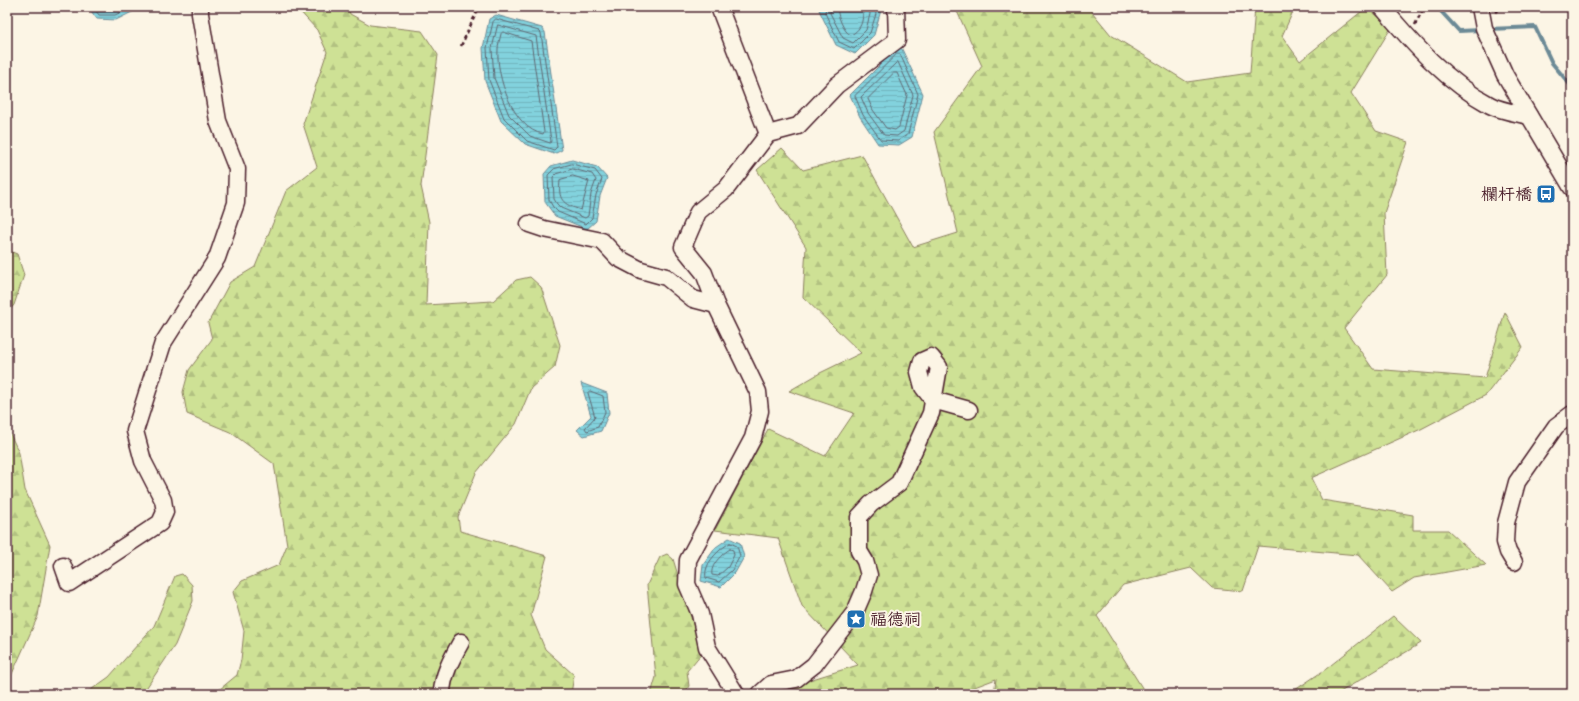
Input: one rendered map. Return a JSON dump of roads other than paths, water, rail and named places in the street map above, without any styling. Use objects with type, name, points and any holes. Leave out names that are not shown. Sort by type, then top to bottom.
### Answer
[{"type":"street","points":[[63,566],[69,583],[160,523],[165,512],[163,500],[143,461],[135,432],[163,344],[217,258],[236,203],[237,169],[218,121],[200,7]]},
{"type":"street","points":[[719,7],[768,134]]},
{"type":"street","points":[[736,694],[707,647],[700,614],[687,584],[688,560],[753,438],[760,411],[758,392],[716,305],[704,272],[684,247],[698,212],[726,189],[768,134],[798,126],[837,85],[897,40],[896,7]]},
{"type":"street","points":[[1382,7],[1408,38],[1450,78],[1492,106],[1528,116]]},
{"type":"street","points":[[1480,7],[1484,28],[1505,75],[1528,116],[1545,140],[1572,188]]},
{"type":"street","points":[[529,224],[544,229],[602,241],[618,258],[641,270],[666,277],[693,299],[716,305]]},
{"type":"street","points":[[760,694],[771,684],[796,679],[814,665],[855,612],[869,575],[865,561],[859,551],[859,517],[871,504],[899,483],[931,413],[933,400],[969,410]]},
{"type":"street","points":[[1514,562],[1508,552],[1505,542],[1506,523],[1517,482],[1556,426],[1572,414]]},
{"type":"street","points":[[442,694],[442,686],[450,662],[461,642]]},
{"type":"water","points":[[88,7],[142,7],[116,20],[97,19]]},
{"type":"water","points":[[825,7],[875,7],[881,10],[874,35],[855,54],[836,45],[819,10]]},
{"type":"water","points":[[496,15],[542,28],[545,32],[562,150],[554,154],[525,144],[501,121],[485,81],[483,48],[489,19]]},
{"type":"water","points":[[900,45],[923,94],[912,137],[899,145],[878,144],[860,117],[850,95]]},
{"type":"water","points":[[572,160],[597,167],[607,178],[600,196],[596,221],[587,229],[555,216],[545,202],[544,174],[551,166]]},
{"type":"water","points":[[581,383],[607,393],[609,413],[601,431],[584,436],[577,430],[591,416]]},
{"type":"water","points":[[729,538],[740,543],[744,557],[735,573],[721,587],[701,581],[703,565],[716,547]]},
{"type":"waterway","points":[[1437,7],[1459,31],[1480,30]]},
{"type":"waterway","points":[[1489,29],[1535,27],[1552,63],[1572,87]]},
{"type":"place","name":"欄杆橋","points":[[1546,194]]},
{"type":"place","name":"福德祠","points":[[856,619]]}]
